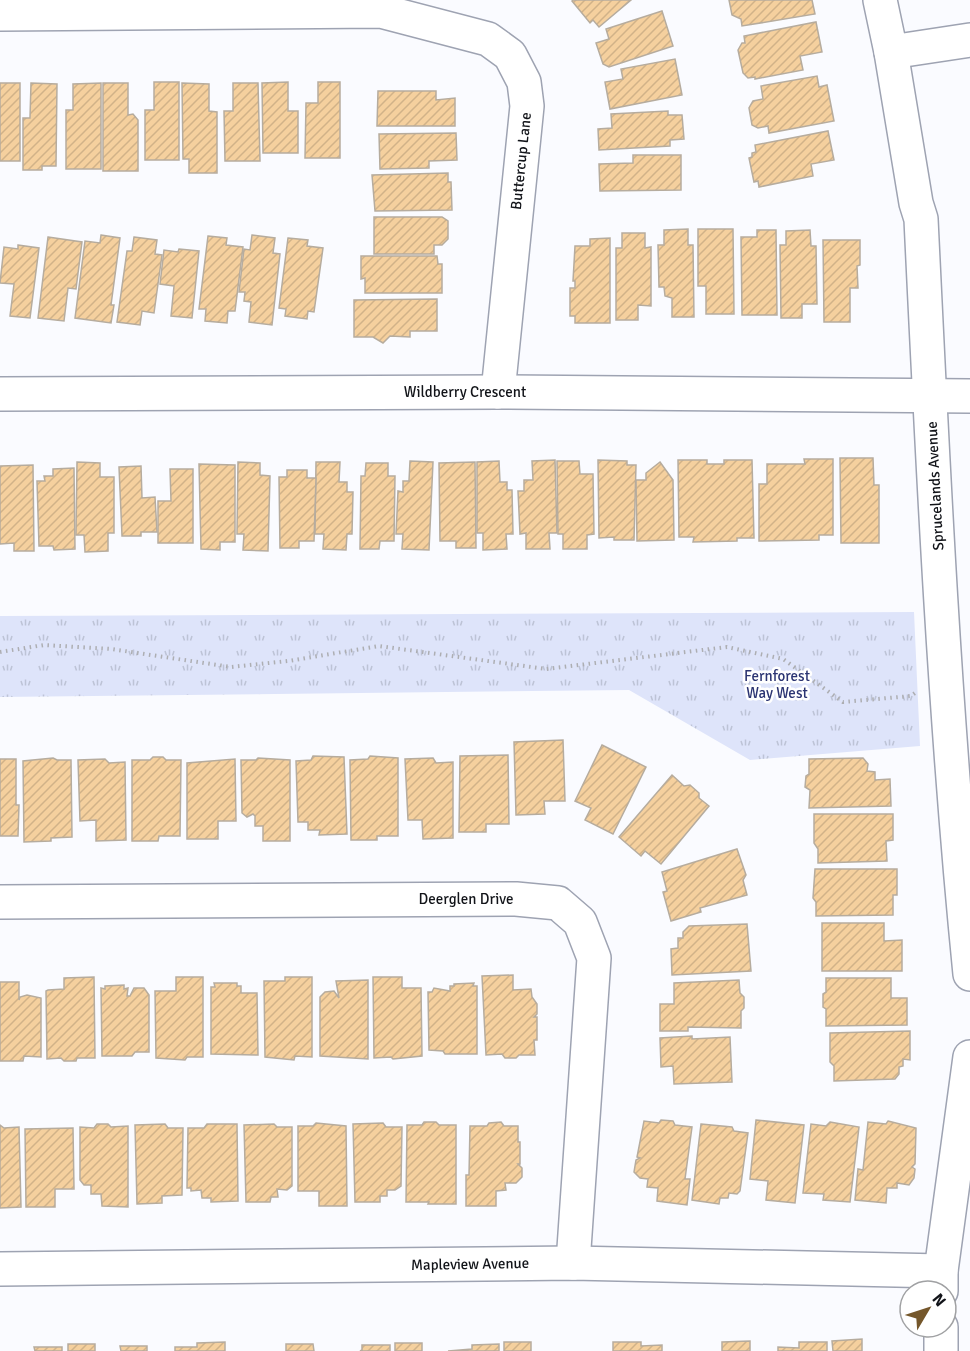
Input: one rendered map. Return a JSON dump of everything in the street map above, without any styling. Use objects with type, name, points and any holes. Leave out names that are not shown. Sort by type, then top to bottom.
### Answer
[{"type":"street","name":"Sprucelands Avenue","points":[[880,0],[916,203],[921,219],[946,677],[964,858],[970,974]]},
{"type":"street","name":"Buttercup Lane","points":[[0,14],[381,11],[488,39],[510,55],[524,82],[527,106],[498,392]]},
{"type":"street","points":[[891,52],[970,40]]},
{"type":"street","name":"Wildberry Crescent","points":[[0,393],[498,392],[970,396]]},
{"type":"street","name":"Deerglen Drive","points":[[0,902],[516,899],[558,903],[580,922],[594,957],[573,1263]]},
{"type":"street","points":[[941,1279],[970,1057]]},
{"type":"street","name":"Mapleview Avenue","points":[[0,1269],[573,1263],[900,1279]]},
{"type":"path","points":[[0,652],[44,645],[111,649],[231,667],[288,661],[379,646],[546,669],[727,647],[783,658],[843,702],[911,696],[946,677]]},
{"type":"green space","name":"Fernforest Way West","points":[[914,612],[920,746],[750,760],[629,690],[0,697],[0,616]]},
{"type":"building","points":[[573,0],[631,0],[599,27],[593,20],[590,23]]},
{"type":"building","points":[[729,0],[812,0],[815,14],[742,26],[741,19],[732,15]]},
{"type":"building","points":[[662,11],[673,46],[609,67],[603,64],[596,43],[609,39],[606,29]]},
{"type":"building","points":[[816,22],[822,52],[800,56],[803,70],[755,79],[755,77],[748,78],[743,73],[738,50],[742,43],[745,43],[744,36]]},
{"type":"building","points":[[675,59],[682,95],[610,109],[605,82],[623,79],[621,69]]},
{"type":"building","points":[[817,76],[819,87],[827,85],[834,121],[769,133],[768,126],[758,128],[752,125],[749,108],[753,101],[763,99],[761,86]]},
{"type":"building","points":[[154,82],[179,82],[179,160],[145,160],[145,110],[154,110]]},
{"type":"building","points":[[288,82],[288,111],[298,111],[298,153],[263,153],[262,83]]},
{"type":"building","points":[[318,82],[340,82],[340,158],[305,158],[306,103],[318,103]]},
{"type":"building","points":[[0,83],[20,83],[20,161],[0,161]]},
{"type":"building","points":[[31,83],[57,84],[56,166],[42,166],[42,170],[23,170],[23,118],[30,118]]},
{"type":"building","points":[[101,83],[101,169],[66,169],[66,110],[73,110],[73,84]]},
{"type":"building","points":[[103,83],[128,83],[128,115],[133,114],[138,120],[138,171],[103,171]]},
{"type":"building","points":[[182,83],[209,84],[209,111],[217,112],[217,173],[189,173],[189,159],[183,159]]},
{"type":"building","points":[[233,83],[258,83],[260,161],[225,161],[224,111],[233,111]]},
{"type":"building","points":[[378,91],[436,91],[436,100],[455,98],[455,126],[377,126]]},
{"type":"building","points":[[668,111],[668,115],[682,115],[684,139],[670,140],[670,146],[599,150],[598,129],[612,128],[611,114]]},
{"type":"building","points":[[828,131],[834,160],[811,164],[813,176],[759,187],[758,181],[754,182],[749,158],[752,157],[752,153],[756,152],[755,145]]},
{"type":"building","points":[[456,133],[457,160],[429,161],[429,168],[380,169],[379,134]]},
{"type":"building","points":[[633,155],[681,155],[681,190],[600,191],[599,164],[633,163]]},
{"type":"building","points":[[448,173],[448,182],[451,182],[452,210],[375,211],[372,175]]},
{"type":"building","points":[[374,217],[442,217],[448,221],[448,239],[442,245],[434,245],[434,254],[374,254]]},
{"type":"building","points":[[688,229],[688,245],[693,245],[694,317],[672,317],[672,298],[665,296],[664,287],[659,287],[658,245],[664,245],[664,230]]},
{"type":"building","points":[[698,229],[733,229],[734,314],[706,314],[706,286],[698,286]]},
{"type":"building","points":[[757,230],[776,230],[777,315],[742,315],[741,237],[757,237]]},
{"type":"building","points":[[810,230],[811,246],[816,246],[817,304],[802,304],[802,318],[781,318],[780,245],[786,245],[786,231]]},
{"type":"building","points":[[622,233],[645,233],[645,248],[651,247],[651,306],[638,305],[638,320],[616,320],[616,248],[622,248]]},
{"type":"building","points":[[101,235],[120,238],[111,305],[114,305],[111,323],[75,318],[85,241],[100,243]]},
{"type":"building","points":[[252,235],[275,238],[273,253],[280,254],[272,325],[249,322],[251,302],[244,301],[245,292],[239,292],[244,249],[250,250]]},
{"type":"building","points":[[208,236],[227,238],[226,245],[243,247],[235,311],[228,311],[227,323],[205,321],[206,309],[199,309]]},
{"type":"building","points":[[48,237],[82,242],[76,289],[68,288],[64,321],[38,318]]},
{"type":"building","points":[[134,237],[157,240],[155,254],[162,255],[154,313],[142,311],[140,325],[117,322],[127,251],[132,251]]},
{"type":"building","points":[[288,238],[308,240],[307,246],[323,248],[314,312],[308,311],[307,319],[285,316],[286,309],[279,308]]},
{"type":"building","points":[[610,238],[610,323],[575,323],[575,316],[570,316],[570,288],[575,288],[575,281],[573,281],[575,246],[590,246],[590,239]]},
{"type":"building","points":[[823,240],[860,240],[860,265],[857,266],[858,288],[850,288],[850,322],[824,322]]},
{"type":"building","points":[[18,245],[39,248],[30,318],[10,316],[14,284],[0,283],[4,247],[18,249]]},
{"type":"building","points":[[179,249],[199,251],[192,318],[171,316],[174,286],[160,284],[164,250],[178,252]]},
{"type":"building","points":[[361,256],[437,256],[438,264],[442,264],[442,293],[365,293],[365,278],[361,279]]},
{"type":"building","points":[[437,299],[437,331],[410,331],[410,337],[390,336],[383,343],[373,337],[354,337],[354,300]]},
{"type":"building","points":[[840,458],[873,458],[874,485],[879,485],[879,543],[841,543]]},
{"type":"building","points":[[804,459],[833,459],[833,535],[819,535],[819,540],[759,541],[759,484],[767,484],[767,464],[805,464]]},
{"type":"building","points":[[555,460],[557,533],[549,533],[550,549],[526,549],[526,533],[520,534],[518,491],[524,491],[524,480],[533,480],[532,461]]},
{"type":"building","points":[[598,460],[627,461],[627,465],[636,465],[634,540],[614,540],[614,537],[599,538]]},
{"type":"building","points":[[678,460],[707,460],[707,464],[724,464],[724,460],[752,460],[754,538],[737,538],[737,541],[693,542],[694,537],[679,537]]},
{"type":"building","points":[[410,461],[433,462],[429,550],[402,549],[403,534],[396,534],[398,491],[403,492],[403,481],[409,481]]},
{"type":"building","points":[[499,461],[500,482],[507,482],[507,490],[512,490],[513,534],[506,534],[507,549],[483,550],[483,533],[477,533],[477,462]]},
{"type":"building","points":[[557,461],[579,461],[580,474],[593,474],[594,534],[587,535],[587,549],[563,549],[563,534],[558,534]]},
{"type":"building","points":[[77,462],[100,463],[100,477],[114,477],[114,533],[108,533],[108,551],[85,552],[84,535],[76,535]]},
{"type":"building","points":[[238,462],[260,463],[260,475],[270,476],[268,551],[243,550],[244,534],[237,534]]},
{"type":"building","points":[[316,462],[340,462],[339,482],[347,482],[347,492],[353,492],[352,534],[347,534],[346,550],[323,549],[324,534],[315,534]]},
{"type":"building","points":[[475,462],[476,548],[456,548],[456,541],[440,541],[439,463]]},
{"type":"building","points":[[660,462],[673,480],[674,540],[637,541],[636,480],[646,480],[646,473]]},
{"type":"building","points":[[366,463],[388,463],[388,476],[395,476],[394,541],[380,541],[379,549],[360,549],[361,476],[365,476]]},
{"type":"building","points":[[199,464],[235,465],[235,542],[220,542],[220,550],[201,549]]},
{"type":"building","points":[[33,465],[34,551],[14,551],[14,543],[0,544],[0,466]]},
{"type":"building","points":[[141,466],[142,498],[155,497],[157,532],[141,532],[141,536],[122,536],[119,467]]},
{"type":"building","points":[[74,468],[75,549],[54,550],[53,546],[39,546],[37,481],[45,481],[44,476],[53,476],[53,469]]},
{"type":"building","points":[[170,469],[193,469],[193,543],[158,543],[158,501],[171,501]]},
{"type":"building","points":[[287,470],[307,470],[307,478],[316,478],[314,541],[299,541],[299,548],[280,548],[279,477],[287,477]]},
{"type":"building","points":[[563,740],[565,801],[544,801],[545,814],[516,815],[514,742]]},
{"type":"building","points":[[602,745],[646,767],[613,834],[585,820],[591,808],[575,801]]},
{"type":"building","points":[[508,755],[509,824],[486,824],[486,832],[459,832],[460,756]]},
{"type":"building","points":[[313,756],[344,757],[347,834],[319,835],[320,830],[308,830],[308,822],[298,822],[296,761],[311,760]]},
{"type":"building","points":[[370,756],[398,758],[398,836],[377,836],[377,840],[351,840],[350,760],[368,759]]},
{"type":"building","points":[[153,757],[181,760],[180,836],[159,836],[158,841],[132,841],[132,760],[150,760]]},
{"type":"building","points":[[53,758],[71,760],[72,837],[51,838],[51,841],[24,842],[23,761]]},
{"type":"building","points":[[258,758],[290,760],[290,841],[263,841],[263,826],[255,826],[253,814],[247,817],[242,813],[241,760]]},
{"type":"building","points":[[433,758],[436,763],[453,762],[453,838],[423,839],[422,820],[408,820],[405,759]]},
{"type":"building","points":[[863,758],[868,764],[867,771],[875,772],[875,780],[890,779],[891,806],[809,808],[810,790],[805,787],[806,776],[809,774],[809,759]]},
{"type":"building","points":[[0,759],[16,759],[16,805],[19,805],[18,836],[0,836]]},
{"type":"building","points":[[105,759],[109,763],[125,762],[126,840],[96,841],[96,820],[80,821],[78,760]]},
{"type":"building","points":[[235,759],[236,821],[218,821],[218,839],[187,839],[187,763]]},
{"type":"building","points":[[672,775],[684,786],[690,785],[699,793],[699,798],[709,806],[661,864],[645,851],[641,856],[619,837]]},
{"type":"building","points":[[814,814],[893,814],[893,840],[886,841],[887,861],[818,863],[818,849],[814,843]]},
{"type":"building","points":[[737,849],[746,875],[743,880],[747,895],[700,908],[701,912],[671,921],[663,892],[667,891],[662,872]]},
{"type":"building","points":[[815,869],[897,869],[897,895],[893,895],[893,915],[816,916],[816,902],[813,898]]},
{"type":"building","points":[[822,923],[884,923],[884,941],[902,940],[902,971],[822,971]]},
{"type":"building","points":[[747,924],[751,971],[672,975],[671,949],[678,948],[678,938],[683,938],[683,932],[689,926]]},
{"type":"building","points":[[513,975],[513,990],[531,989],[532,997],[537,1004],[537,1014],[534,1017],[537,1017],[535,1055],[505,1058],[502,1054],[486,1055],[482,976]]},
{"type":"building","points":[[94,977],[95,1058],[77,1058],[76,1061],[64,1061],[61,1058],[47,1059],[46,991],[64,989],[64,978]]},
{"type":"building","points":[[176,977],[203,977],[203,1057],[187,1057],[185,1060],[156,1058],[155,991],[176,991]]},
{"type":"building","points":[[285,977],[312,977],[312,1057],[295,1056],[294,1060],[265,1057],[264,981],[285,981]]},
{"type":"building","points":[[373,977],[402,977],[402,988],[421,988],[422,1056],[374,1058]]},
{"type":"building","points":[[826,978],[891,978],[891,998],[907,998],[907,1025],[826,1026],[823,994],[826,992]]},
{"type":"building","points":[[368,980],[368,1059],[320,1056],[320,997],[325,992],[334,991],[339,998],[336,981]]},
{"type":"building","points":[[739,980],[740,993],[744,997],[741,1028],[688,1027],[688,1031],[660,1031],[660,1004],[674,1004],[674,983]]},
{"type":"building","points":[[0,982],[19,982],[19,1000],[20,997],[27,995],[41,998],[41,1057],[24,1056],[23,1061],[0,1061]]},
{"type":"building","points":[[214,983],[237,983],[237,986],[241,986],[241,993],[257,993],[258,1055],[211,1054],[211,987],[215,987]]},
{"type":"building","points":[[474,983],[473,986],[477,986],[477,1054],[445,1054],[443,1051],[429,1050],[428,992],[432,992],[434,988],[450,991],[450,986],[454,984]]},
{"type":"building","points":[[124,985],[124,989],[128,988],[127,996],[130,996],[134,988],[144,988],[149,995],[149,1052],[135,1052],[132,1056],[102,1056],[101,988]]},
{"type":"building","points":[[910,1031],[910,1060],[903,1059],[903,1066],[899,1067],[899,1074],[895,1079],[834,1081],[834,1066],[830,1062],[830,1033]]},
{"type":"building","points":[[692,1036],[692,1039],[730,1037],[732,1082],[674,1084],[673,1066],[661,1067],[660,1038]]},
{"type":"building","points":[[661,1120],[692,1127],[685,1179],[690,1179],[687,1205],[657,1201],[658,1188],[647,1187],[648,1179],[640,1178],[634,1172],[636,1160],[640,1158],[637,1157],[644,1121],[659,1123]]},
{"type":"building","points":[[756,1120],[804,1125],[795,1203],[766,1200],[768,1181],[750,1179]]},
{"type":"building","points":[[888,1121],[916,1128],[915,1164],[912,1167],[915,1169],[914,1178],[909,1185],[897,1183],[897,1188],[887,1188],[886,1203],[855,1200],[858,1169],[863,1170],[868,1122],[886,1124]]},
{"type":"building","points":[[424,1122],[456,1125],[456,1204],[406,1202],[407,1125],[422,1125]]},
{"type":"building","points":[[501,1122],[504,1126],[518,1126],[520,1164],[518,1164],[522,1168],[522,1177],[516,1183],[505,1183],[506,1190],[496,1191],[496,1206],[466,1206],[470,1126],[487,1126],[489,1123]]},
{"type":"building","points":[[830,1122],[859,1127],[850,1202],[823,1200],[824,1194],[803,1193],[811,1124],[826,1126]]},
{"type":"building","points":[[316,1123],[346,1126],[347,1206],[319,1206],[319,1191],[298,1191],[298,1126],[313,1126]]},
{"type":"building","points":[[383,1123],[386,1127],[402,1127],[401,1186],[395,1190],[387,1190],[387,1196],[380,1196],[380,1202],[355,1202],[353,1124]]},
{"type":"building","points":[[97,1124],[108,1124],[111,1127],[128,1126],[128,1207],[102,1206],[101,1194],[91,1194],[91,1185],[84,1185],[80,1180],[80,1127],[94,1128]]},
{"type":"building","points":[[165,1124],[168,1128],[183,1128],[182,1195],[162,1196],[162,1203],[137,1204],[135,1125]]},
{"type":"building","points":[[207,1124],[237,1124],[238,1201],[211,1202],[211,1198],[202,1198],[201,1190],[191,1191],[191,1188],[187,1188],[188,1128],[204,1128]]},
{"type":"building","points":[[274,1124],[277,1127],[292,1127],[292,1186],[287,1190],[277,1189],[278,1197],[271,1197],[270,1202],[246,1202],[244,1125]]},
{"type":"building","points":[[701,1124],[732,1127],[734,1131],[748,1133],[740,1191],[737,1194],[729,1193],[728,1198],[720,1198],[719,1204],[692,1200]]},
{"type":"building","points":[[0,1125],[4,1128],[19,1127],[21,1207],[0,1208]]},
{"type":"building","points":[[73,1128],[74,1189],[55,1189],[55,1207],[26,1207],[25,1129]]},
{"type":"building","points":[[862,1339],[862,1351],[833,1351],[832,1341]]},
{"type":"building","points":[[750,1341],[750,1351],[722,1351],[722,1342]]},
{"type":"building","points":[[225,1342],[225,1351],[175,1351],[175,1347],[197,1347],[197,1343]]},
{"type":"building","points":[[504,1342],[531,1342],[531,1351],[504,1351]]},
{"type":"building","points":[[613,1342],[641,1342],[641,1346],[662,1345],[662,1351],[613,1351]]},
{"type":"building","points":[[799,1342],[827,1342],[827,1351],[778,1351],[778,1347],[799,1348]]},
{"type":"building","points":[[395,1343],[422,1343],[422,1351],[395,1351]]},
{"type":"building","points":[[68,1344],[95,1344],[95,1351],[68,1351]]},
{"type":"building","points":[[286,1344],[313,1344],[314,1351],[286,1351]]},
{"type":"building","points":[[499,1344],[499,1351],[448,1351],[472,1349],[472,1345]]},
{"type":"building","points":[[362,1345],[390,1345],[390,1351],[360,1351]]},
{"type":"building","points":[[120,1346],[147,1346],[147,1351],[121,1351]]},
{"type":"building","points":[[34,1347],[62,1347],[62,1351],[35,1351]]}]
